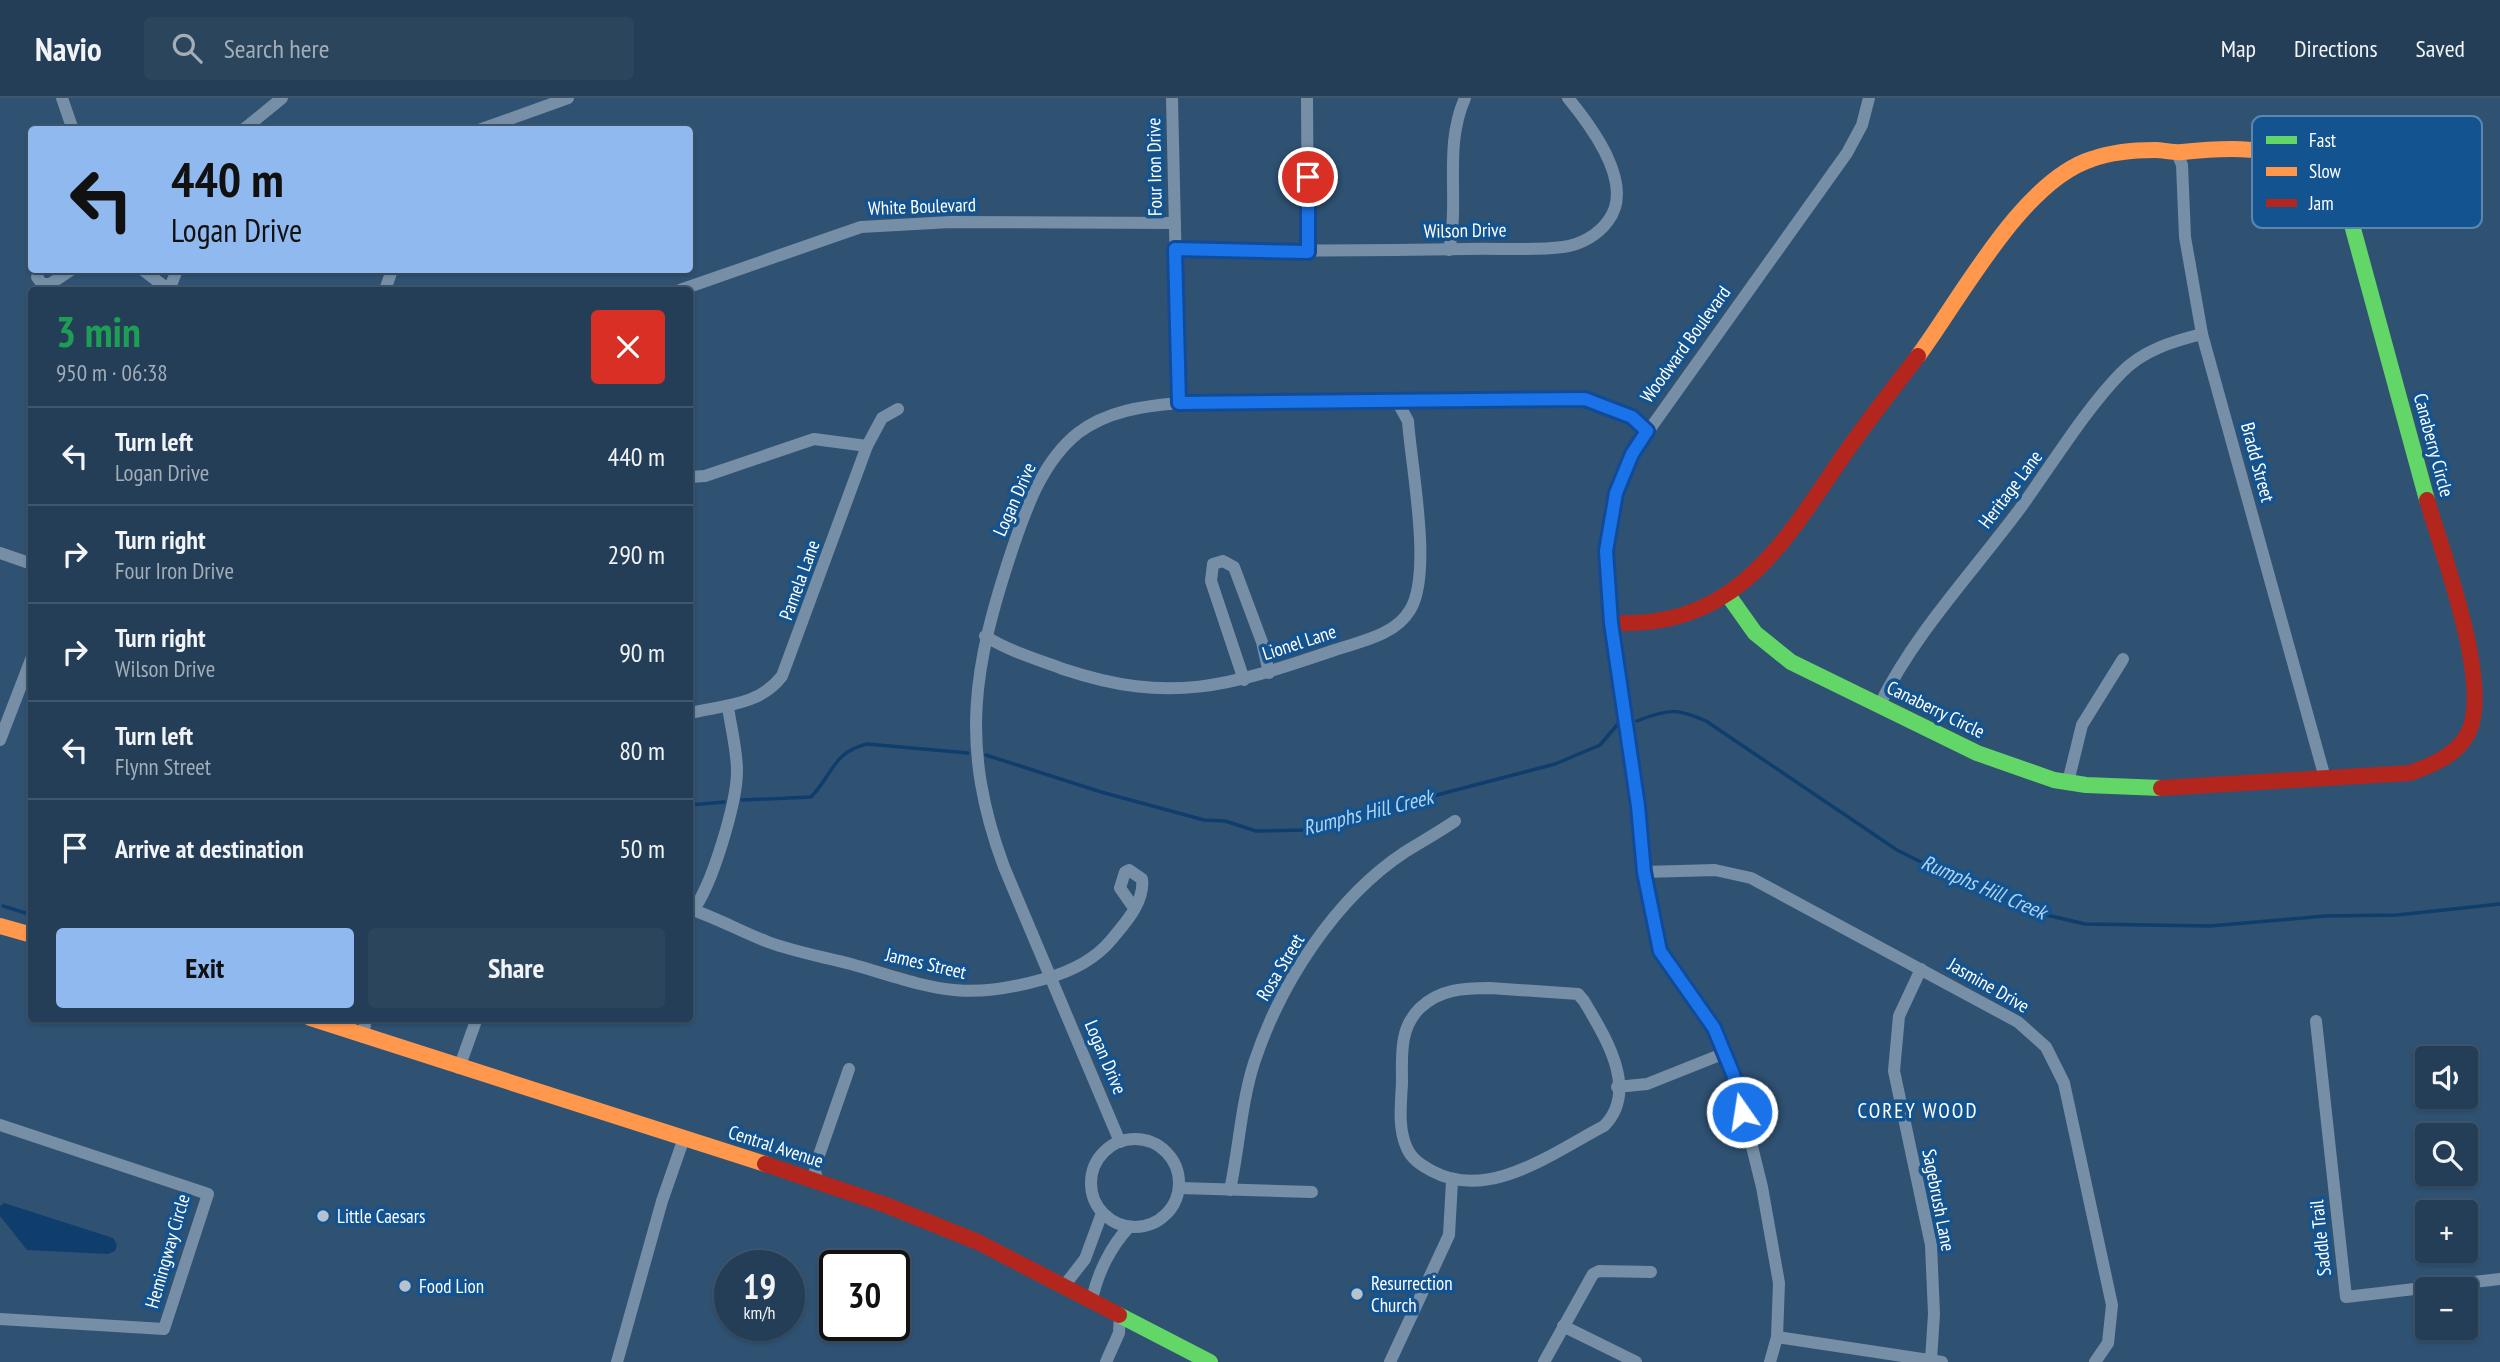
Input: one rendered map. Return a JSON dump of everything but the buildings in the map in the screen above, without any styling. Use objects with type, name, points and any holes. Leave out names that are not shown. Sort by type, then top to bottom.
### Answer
[{"type":"street","points":[[62,98],[72,126]]},
{"type":"street","points":[[248,126],[282,98]]},
{"type":"street","points":[[490,126],[568,98]]},
{"type":"street","name":"Four Iron Drive","points":[[1172,98],[1179,403]]},
{"type":"street","points":[[1307,98],[1308,252]]},
{"type":"street","points":[[1449,250],[1452,224],[1452,138],[1465,98]]},
{"type":"street","name":"Wilson Drive","points":[[1175,249],[1308,252],[1563,247],[1593,236],[1608,222],[1618,192],[1616,181],[1597,140],[1568,98]]},
{"type":"street","name":"Woodward Boulevard","points":[[1770,1362],[1777,1337],[1779,1283],[1775,1251],[1738,1090],[1725,1053],[1714,1028],[1660,951],[1644,872],[1638,806],[1611,623],[1606,551],[1609,521],[1620,481],[1647,431],[1847,153],[1862,125],[1869,98]]},
{"type":"street","name":"Canaberry Circle","points":[[1611,623],[1671,618],[1728,595],[1777,551],[1918,358],[1990,253],[2047,184],[2071,167],[2104,154],[2126,151],[2176,153],[2252,149]]},
{"type":"street","name":"Bradd Street","points":[[2176,153],[2182,165],[2185,237],[2203,334],[2325,778]]},
{"type":"street","name":"White Boulevard","points":[[689,287],[861,227],[951,222],[1175,223]]},
{"type":"street","name":"Canaberry Circle","points":[[1728,595],[1747,627],[1769,649],[1879,706],[2008,766],[2068,782],[2148,789],[2410,773],[2438,764],[2450,755],[2469,733],[2478,706],[2473,666],[2352,228]]},
{"type":"street","points":[[38,273],[42,284],[50,284],[66,273]]},
{"type":"street","points":[[147,273],[165,287]]},
{"type":"street","name":"Heritage Lane","points":[[1879,706],[1888,688],[1944,607],[2053,464],[2095,403],[2122,371],[2161,346],[2203,334]]},
{"type":"street","name":"Logan Drive","points":[[1120,1142],[1004,867],[982,797],[976,719],[978,679],[985,636],[1029,503],[1056,455],[1076,435],[1110,416],[1137,408],[1179,403],[1585,399],[1632,417],[1647,431]]},
{"type":"street","name":"Lionel Lane","points":[[985,636],[1032,658],[1082,676],[1120,685],[1196,689],[1269,673],[1376,636],[1396,626],[1410,611],[1420,582],[1408,421],[1397,401]]},
{"type":"street","name":"Pamela Lane","points":[[693,713],[727,707],[768,691],[788,666],[867,446],[882,418],[898,409]]},
{"type":"street","points":[[693,477],[705,476],[814,439],[867,446]]},
{"type":"street","points":[[0,553],[28,563]]},
{"type":"street","points":[[1244,680],[1210,580],[1213,564],[1223,561],[1234,567],[1262,642],[1269,673]]},
{"type":"street","points":[[2068,782],[2082,725],[2123,659]]},
{"type":"street","points":[[0,740],[28,667]]},
{"type":"street","points":[[693,907],[707,884],[736,788],[736,763],[727,707]]},
{"type":"street","name":"Rosa Street","points":[[1230,1190],[1254,1063],[1262,1039],[1305,961],[1336,916],[1364,887],[1405,852],[1455,821]]},
{"type":"street","name":"Jasmine Drive","points":[[1644,872],[1694,869],[1738,873],[2018,1022],[2046,1047],[2059,1070],[2071,1110],[2112,1305],[2108,1343],[2095,1362]]},
{"type":"street","name":"James Street","points":[[693,911],[768,942],[939,989],[986,993],[1050,978],[1079,967],[1108,944],[1135,908]]},
{"type":"street","points":[[0,926],[28,934]]},
{"type":"street","name":"Sagebrush Lane","points":[[1921,970],[1899,1016],[1894,1071],[1931,1245],[1937,1361]]},
{"type":"street","points":[[1468,988],[1567,991],[1578,994],[1613,1052],[1617,1087],[1612,1117],[1604,1126],[1511,1175],[1452,1181],[1415,1161],[1407,1150],[1401,1122],[1402,1044],[1410,1021],[1432,999],[1451,990],[1468,988]]},
{"type":"street","name":"Saddle Trail","points":[[2316,1021],[2346,1297],[2500,1279]]},
{"type":"street","name":"Central Avenue","points":[[321,1022],[459,1068],[594,1107],[818,1182],[955,1232],[1210,1362]]},
{"type":"street","points":[[363,1037],[365,1022]]},
{"type":"street","points":[[459,1068],[476,1022]]},
{"type":"street","points":[[1617,1087],[1647,1084],[1725,1053]]},
{"type":"street","points":[[818,1182],[815,1171],[818,1158],[849,1069]]},
{"type":"street","name":"Hemingway Circle","points":[[0,1125],[208,1194],[164,1329],[0,1319]]},
{"type":"street","points":[[617,1362],[662,1201],[684,1138]]},
{"type":"street","points":[[1092,1300],[1096,1281],[1119,1237],[1129,1227],[1158,1221],[1173,1207],[1180,1188],[1176,1165],[1161,1146],[1138,1139],[1120,1142],[1105,1150],[1093,1170],[1092,1193],[1102,1213],[1129,1227]]},
{"type":"street","points":[[1390,1362],[1449,1235],[1452,1181]]},
{"type":"street","points":[[1180,1188],[1312,1192]]},
{"type":"street","points":[[1064,1286],[1085,1259],[1102,1213]]},
{"type":"street","points":[[1544,1362],[1592,1274],[1599,1271],[1651,1272]]},
{"type":"street","points":[[1105,1362],[1119,1333],[1119,1314]]},
{"type":"street","points":[[1563,1326],[1636,1362]]},
{"type":"street","points":[[1777,1337],[1937,1361]]},
{"type":"water","points":[[4,1203],[113,1238],[117,1245],[115,1251],[108,1254],[27,1250],[0,1216],[0,1206]]},
{"type":"waterway","name":"Rumphs Hill Creek","points":[[1637,721],[1672,712],[1706,721],[1897,850],[1967,885],[2038,913],[2085,924],[2210,926],[2325,916],[2397,915],[2500,904]]},
{"type":"waterway","name":"Rumphs Hill Creek","points":[[986,755],[1101,792],[1204,820],[1225,821],[1256,831],[1303,830],[1555,764],[1600,745],[1617,725]]},
{"type":"waterway","name":"Rumphs Hill Creek","points":[[742,800],[811,797],[840,758],[847,752],[867,744],[968,753]]},
{"type":"waterway","name":"Rumphs Hill Creek","points":[[693,805],[724,802]]},
{"type":"waterway","name":"Rumphs Hill Creek","points":[[3,906],[28,914]]},
{"type":"traffic: fast","points":[[2353,228],[2427,500]]},
{"type":"traffic: fast","points":[[1728,595],[1755,633],[1791,662],[1977,753],[2054,780],[2086,785],[2161,788]]},
{"type":"traffic: fast","points":[[1119,1315],[1210,1362]]},
{"type":"traffic: slow","points":[[1918,356],[1995,244],[2041,191],[2066,171],[2092,159],[2139,150],[2252,150]]},
{"type":"traffic: slow","points":[[0,926],[28,934]]},
{"type":"traffic: slow","points":[[322,1022],[765,1164]]},
{"type":"traffic: jam","points":[[1611,623],[1653,621],[1690,613],[1721,597],[1749,577],[1774,552],[1918,356]]},
{"type":"traffic: jam","points":[[2161,788],[2410,773],[2427,767],[2456,749],[2467,735],[2474,714],[2474,686],[2463,620],[2427,500]]},
{"type":"traffic: jam","points":[[765,1164],[886,1205],[978,1242],[1119,1315]]},
{"type":"place","name":"Little Caesars","points":[[323,1216]]},
{"type":"place","name":"Food Lion","points":[[405,1286]]},
{"type":"place","name":"Resurrection Church","points":[[1357,1294]]},
{"type":"district","name":"COREY WOOD","points":[[1918,1110]]},
{"type":"route","points":[[1308,177],[1308,252],[1175,249],[1179,403],[1585,399],[1632,417],[1647,431],[1632,454],[1620,481],[1609,521],[1606,551],[1611,623],[1638,806],[1644,872],[1660,951],[1714,1028],[1728,1058],[1742,1112]]}]
